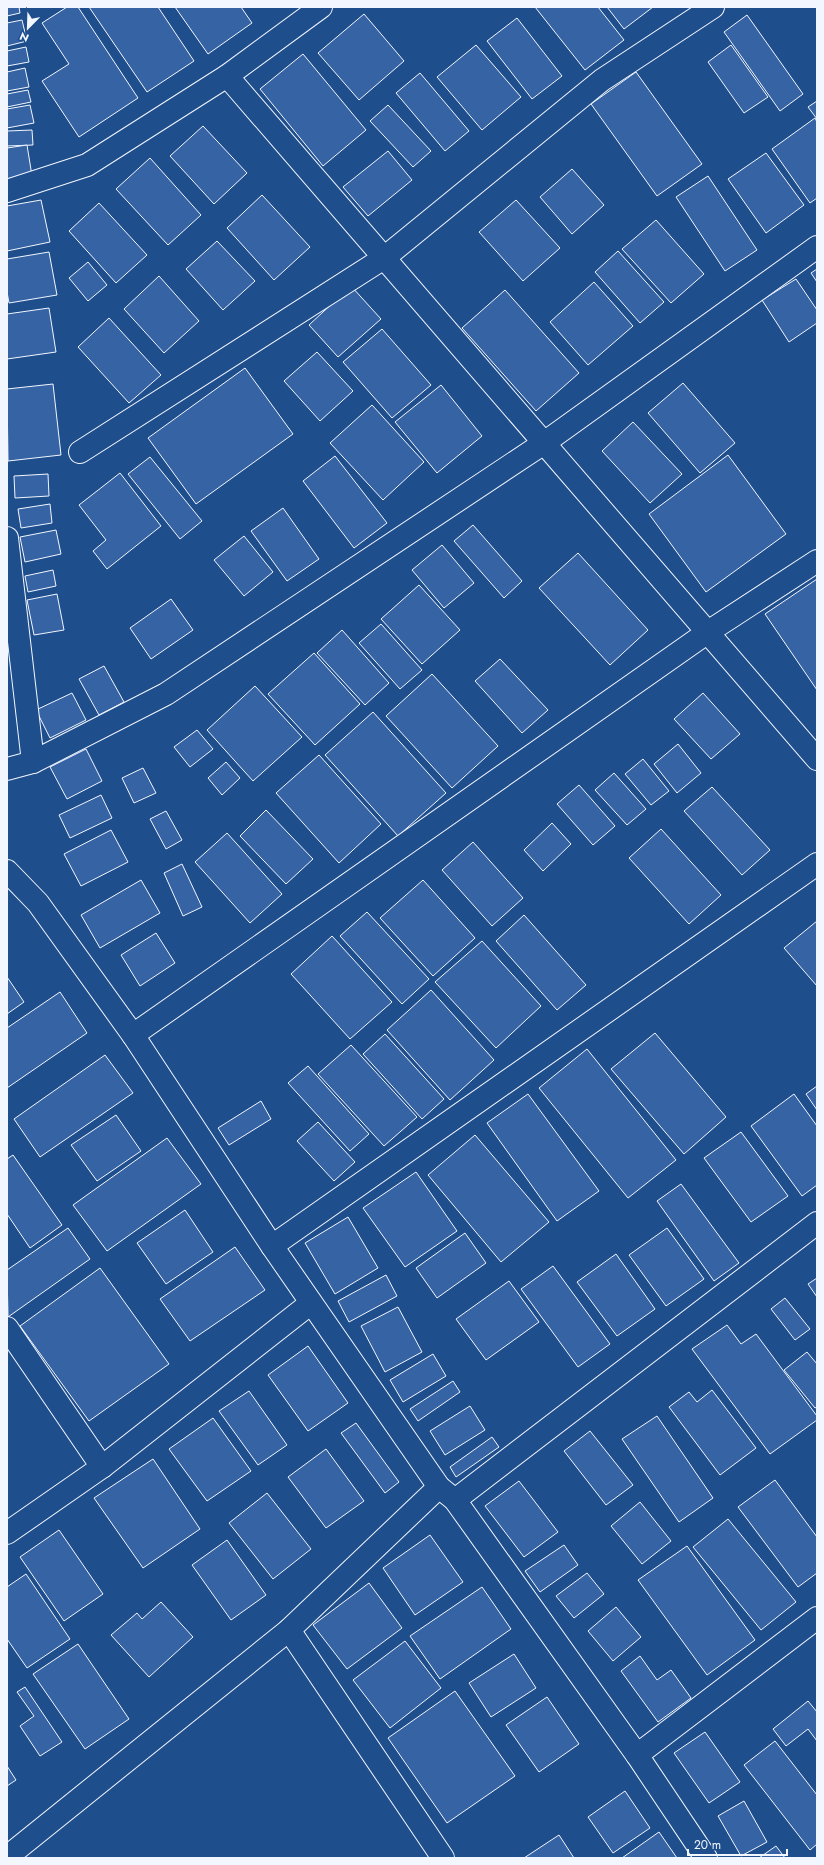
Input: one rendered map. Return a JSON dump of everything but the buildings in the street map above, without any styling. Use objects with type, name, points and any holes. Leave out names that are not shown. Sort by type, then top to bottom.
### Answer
[{"type":"street","points":[[7,191],[87,165],[227,76],[321,7]]},
{"type":"street","points":[[80,452],[384,258],[602,80],[713,7]]},
{"type":"street","points":[[227,76],[817,759]]},
{"type":"street","points":[[7,770],[33,762],[166,694],[544,443],[817,247]]},
{"type":"street","points":[[7,538],[33,762]]},
{"type":"street","points":[[133,1035],[708,632],[817,561]]},
{"type":"street","points":[[272,1246],[817,864]]},
{"type":"street","points":[[7,871],[38,903],[133,1035],[311,1303],[637,1755],[706,1858]]},
{"type":"street","points":[[7,1857],[289,1630],[447,1493],[817,1223]]},
{"type":"street","points":[[7,1533],[102,1467],[311,1303]]},
{"type":"street","points":[[7,1328],[102,1467]]},
{"type":"street","points":[[637,1755],[817,1618]]},
{"type":"street","points":[[289,1630],[443,1858]]}]
